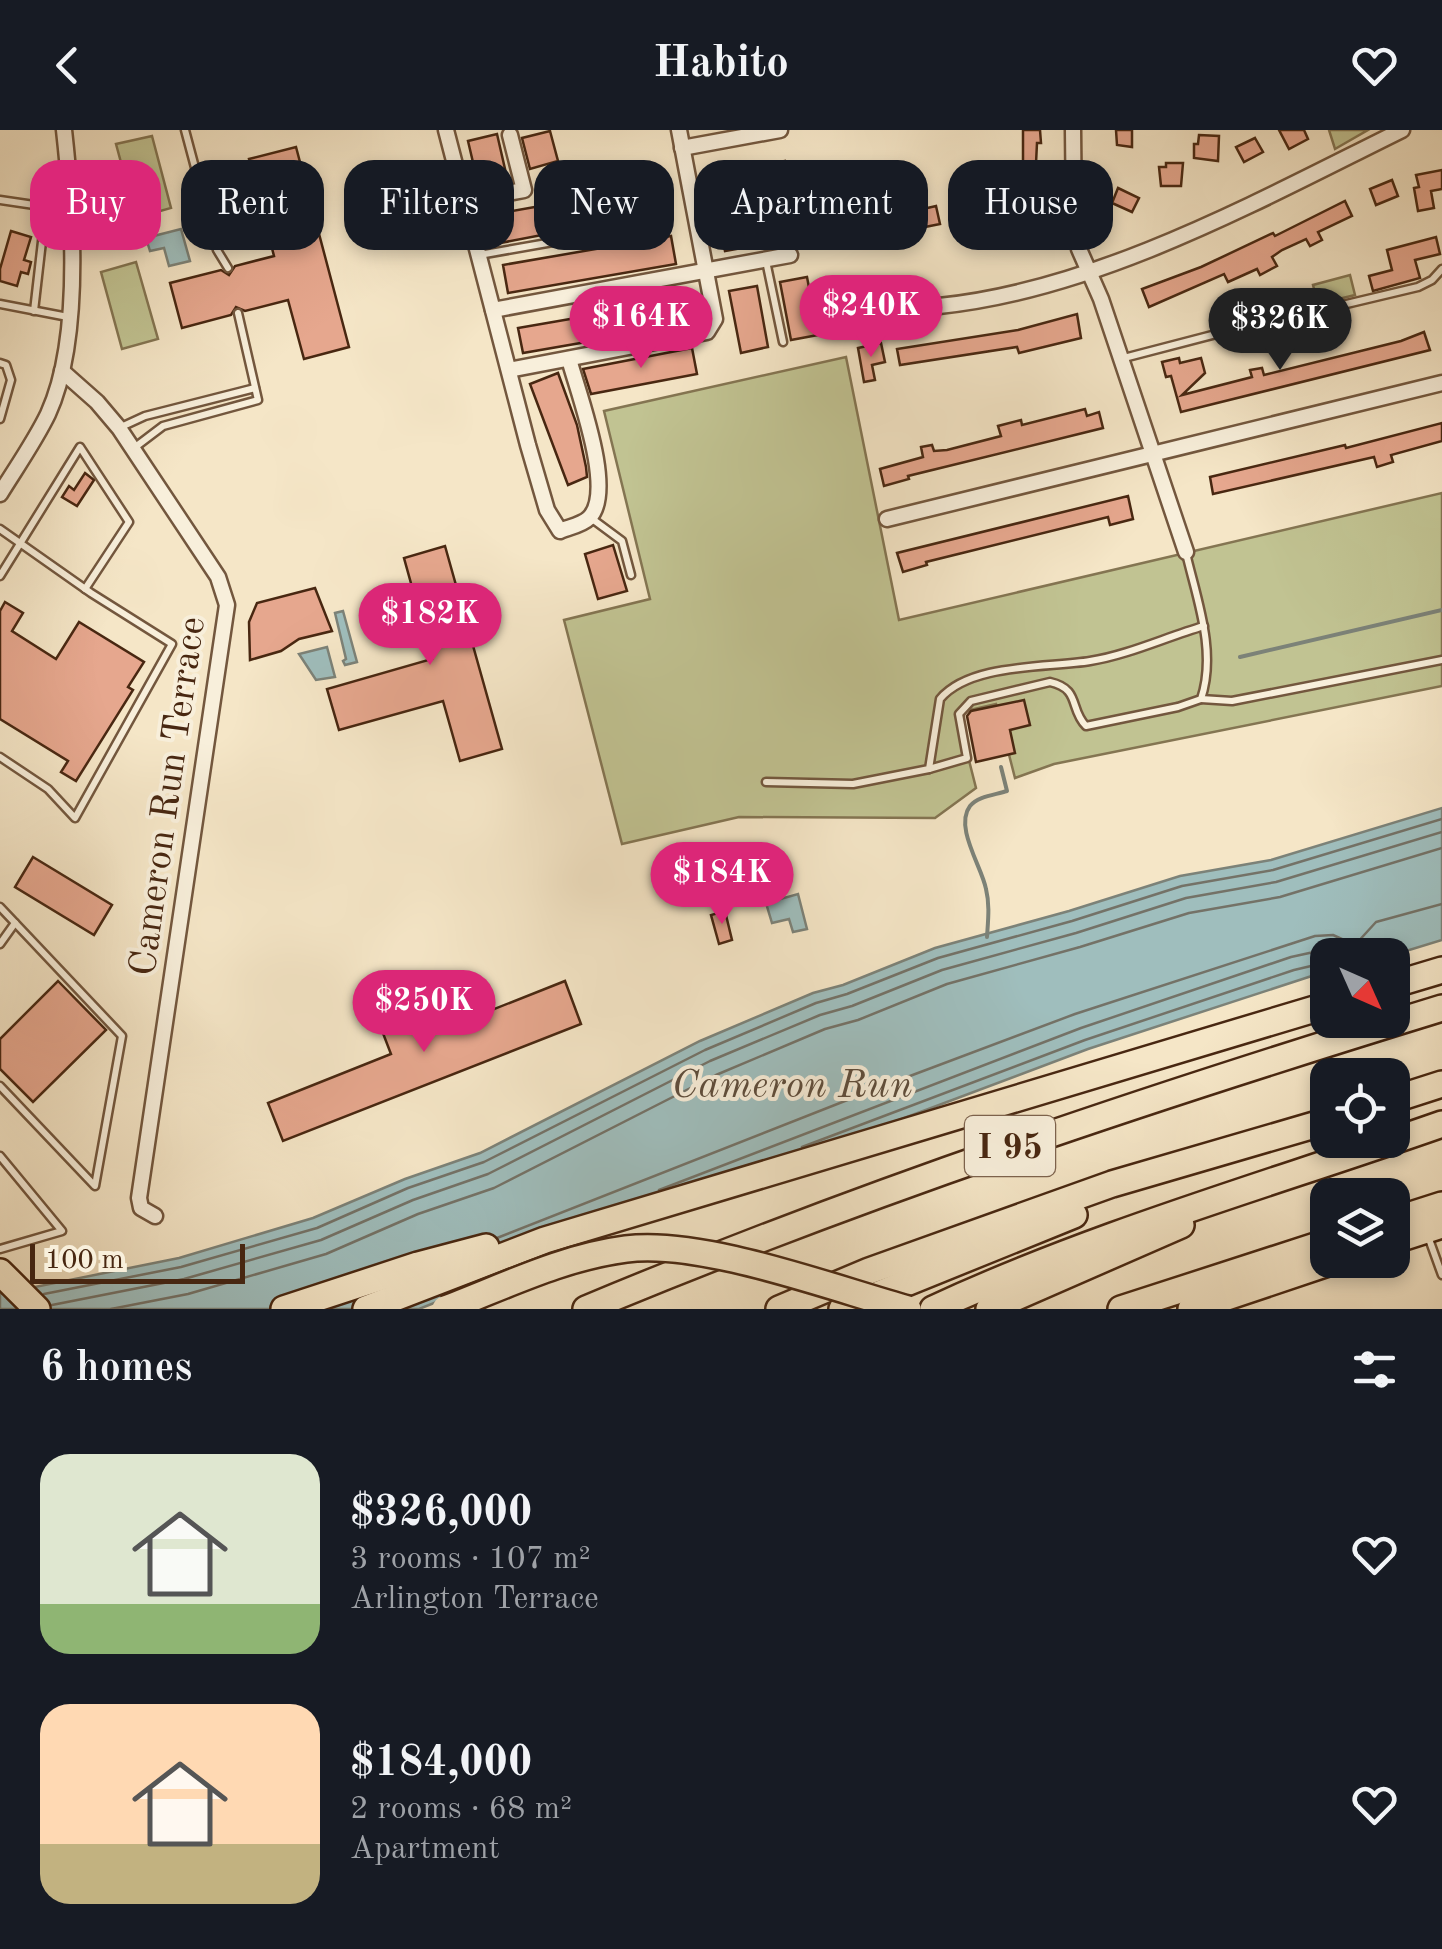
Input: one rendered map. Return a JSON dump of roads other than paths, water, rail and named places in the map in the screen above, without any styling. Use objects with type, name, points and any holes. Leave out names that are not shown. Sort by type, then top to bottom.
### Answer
[{"type":"highway","points":[[1410,980],[1442,970]]},
{"type":"highway","name":"I 95","points":[[586,1309],[810,1218],[984,1155],[1442,1008]]},
{"type":"highway","name":"I 95","points":[[366,1309],[545,1240],[1310,1009]]},
{"type":"highway","points":[[1410,1094],[1442,1084]]},
{"type":"highway","points":[[933,1309],[1144,1222],[1273,1183],[1442,1124]]},
{"type":"highway","points":[[779,1309],[869,1271],[1112,1184],[1310,1126]]},
{"type":"highway","name":"I 95","points":[[842,1309],[1088,1210],[1310,1128]]},
{"type":"highway","points":[[989,1309],[1273,1183]]},
{"type":"highway","points":[[1410,1215],[1442,1205]]},
{"type":"highway","points":[[1410,1238],[1435,1232]]},
{"type":"highway","points":[[284,1309],[492,1246],[545,1240]]},
{"type":"highway","points":[[445,1309],[572,1261],[602,1253],[654,1248],[757,1266],[908,1309]]},
{"type":"highway","points":[[1121,1309],[1310,1248]]},
{"type":"highway","points":[[1191,1309],[1310,1269]]},
{"type":"highway","points":[[0,1272],[37,1309]]},
{"type":"street","points":[[64,130],[67,160]]},
{"type":"street","points":[[69,160],[74,130]]},
{"type":"street","points":[[446,130],[454,160]]},
{"type":"street","points":[[679,130],[694,208]]},
{"type":"street","points":[[682,148],[738,134],[780,130]]},
{"type":"street","points":[[1073,130],[1074,220],[1080,248],[1186,552]]},
{"type":"street","points":[[865,298],[896,309],[975,302],[1055,284],[1254,203],[1402,130]]},
{"type":"street","points":[[510,136],[524,190],[514,192]]},
{"type":"street","points":[[0,494],[48,413],[62,372],[69,318],[69,250]]},
{"type":"street","points":[[478,250],[547,510],[560,530],[590,517],[599,501],[600,475],[569,359]]},
{"type":"street","points":[[509,370],[707,332],[715,319],[703,250]]},
{"type":"street","points":[[493,310],[790,255]]},
{"type":"street","name":"Cameron Run Terrace","points":[[62,372],[97,402],[119,428],[218,577],[228,604],[139,1198],[140,1208],[155,1216]]},
{"type":"street","points":[[886,519],[1442,383]]},
{"type":"lane","points":[[185,130],[217,250],[228,268]]},
{"type":"lane","points":[[0,201],[30,205]]},
{"type":"lane","points":[[479,255],[534,246]]},
{"type":"lane","points":[[34,311],[41,250]]},
{"type":"lane","points":[[766,261],[783,342]]},
{"type":"lane","points":[[1121,359],[1418,286],[1432,280],[1442,269]]},
{"type":"lane","points":[[0,304],[69,318]]},
{"type":"lane","points":[[133,449],[163,426],[258,400],[238,313]]},
{"type":"lane","points":[[0,419],[11,380],[3,369]]},
{"type":"lane","points":[[119,428],[139,418],[255,388]]},
{"type":"lane","points":[[0,576],[80,447],[130,522],[84,589]]},
{"type":"lane","points":[[590,517],[622,541],[631,576]]},
{"type":"lane","points":[[0,529],[84,589],[172,644],[75,818],[48,788],[0,757]]},
{"type":"lane","points":[[1186,552],[1204,626],[1209,677],[1201,698]]},
{"type":"lane","points":[[930,770],[940,699],[957,685],[1031,666],[1092,661],[1204,626]]},
{"type":"lane","points":[[766,782],[853,784],[930,770],[967,758],[958,714],[971,700],[1050,682],[1062,685],[1074,699],[1080,720],[1086,726],[1178,707],[1201,698],[1232,701],[1442,660]]},
{"type":"lane","points":[[0,907],[122,1036],[95,1186],[0,1086]]},
{"type":"lane","points":[[0,944],[14,923]]},
{"type":"lane","points":[[0,1156],[62,1231],[0,1249]]},
{"type":"lane","points":[[1435,1232],[1442,1275]]},
{"type":"water","points":[[181,229],[181,250],[187,250],[190,261],[169,266],[161,249],[161,234]]},
{"type":"water","points":[[343,611],[357,662],[345,665],[335,613]]},
{"type":"water","points":[[327,647],[335,677],[316,680],[299,654]]},
{"type":"water","name":"Cameron Run","points":[[1442,808],[1442,940],[1410,950],[1410,938],[1310,938],[1310,977],[1088,1049],[419,1309],[0,1309],[0,1294],[179,1258],[313,1218],[480,1153],[700,1041],[813,993],[935,948],[1180,876],[1271,860]]},
{"type":"water","points":[[798,894],[807,929],[793,932],[789,919],[772,923],[766,903]]},
{"type":"waterway","points":[[1240,657],[1442,610]]},
{"type":"waterway","points":[[987,937],[987,895],[965,825],[970,806],[977,800],[1007,791],[1001,767]]}]
